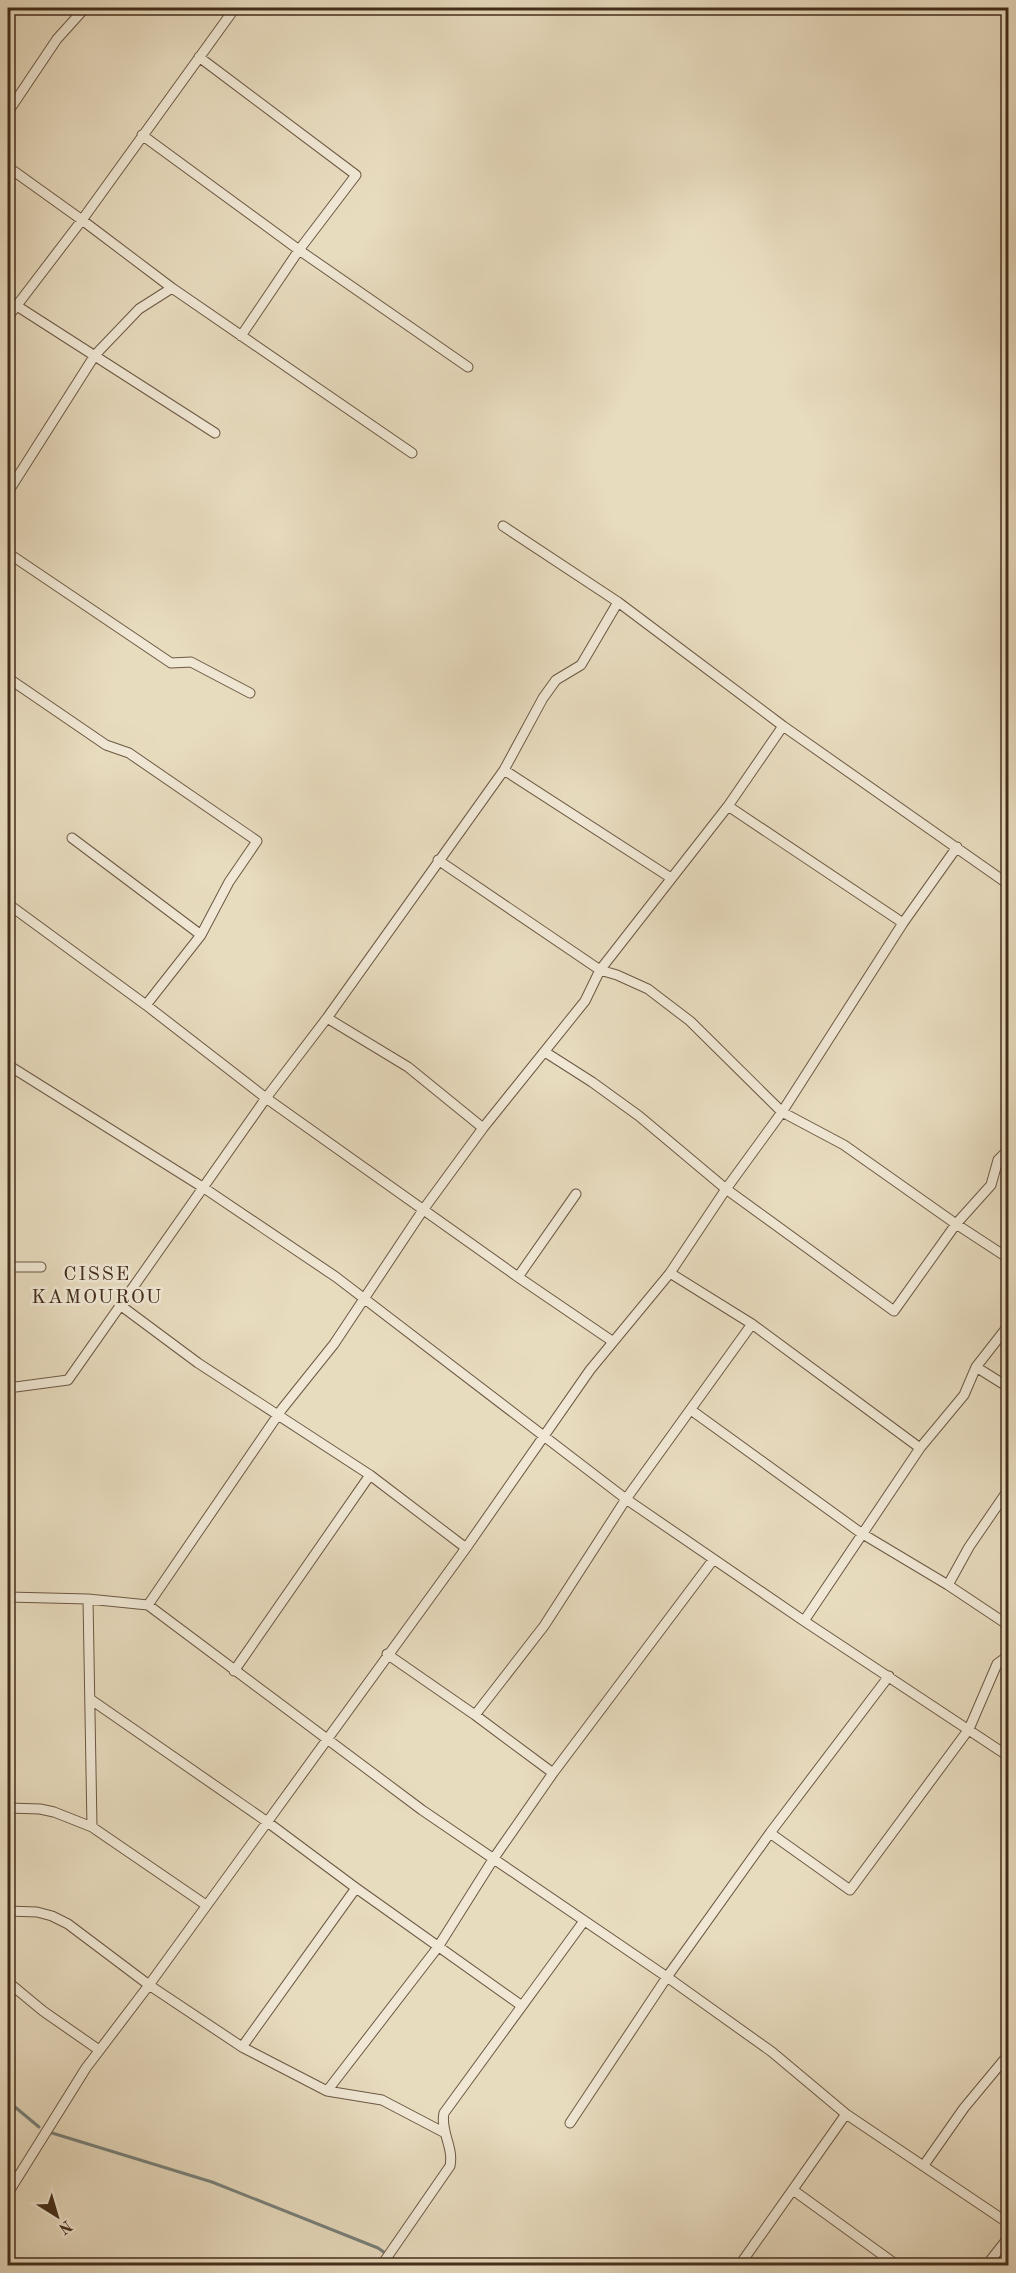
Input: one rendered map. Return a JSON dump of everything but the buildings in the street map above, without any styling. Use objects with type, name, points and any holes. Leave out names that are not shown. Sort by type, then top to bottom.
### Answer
[{"type":"street","points":[[8,112],[57,39],[85,8]]},
{"type":"street","points":[[8,317],[82,220],[235,8]]},
{"type":"street","points":[[199,57],[356,175],[299,250],[241,336]]},
{"type":"street","points":[[142,135],[299,250],[468,367]]},
{"type":"street","points":[[8,167],[172,288],[412,453]]},
{"type":"street","points":[[8,492],[95,355],[139,309],[172,288]]},
{"type":"street","points":[[17,306],[215,433]]},
{"type":"street","points":[[503,526],[618,602],[783,726],[1008,884]]},
{"type":"street","points":[[8,554],[171,663],[191,662],[249,693]]},
{"type":"street","points":[[8,1388],[68,1380],[266,1098],[327,1018],[504,770],[543,698],[556,680],[581,665],[618,602]]},
{"type":"street","points":[[8,678],[105,745],[129,753],[256,841],[229,882],[201,935],[146,1005]]},
{"type":"street","points":[[148,1605],[277,1416],[334,1344],[423,1210],[483,1128],[585,1001],[600,970],[728,806],[783,726]]},
{"type":"street","points":[[504,770],[671,878]]},
{"type":"street","points":[[728,806],[903,923]]},
{"type":"street","points":[[72,838],[201,935]]},
{"type":"street","points":[[8,2193],[99,2050],[466,1548],[590,1370],[670,1273],[726,1189],[782,1112],[903,923],[957,848]]},
{"type":"street","points":[[438,860],[600,970],[648,989],[690,1021],[782,1112],[844,1145],[1008,1258]]},
{"type":"street","points":[[8,904],[146,1005],[266,1098],[612,1341]]},
{"type":"street","points":[[327,1018],[408,1067],[483,1128]]},
{"type":"street","points":[[545,1052],[639,1116],[726,1189],[894,1311],[956,1224],[991,1185],[998,1160],[1008,1150]]},
{"type":"street","points":[[8,1065],[204,1188],[336,1277],[626,1499],[804,1622],[1008,1756]]},
{"type":"street","points":[[518,1277],[576,1194]]},
{"type":"street","points":[[8,1268],[41,1267]]},
{"type":"street","points":[[670,1273],[752,1324],[920,1448]]},
{"type":"street","points":[[120,1305],[198,1363],[370,1475],[466,1548]]},
{"type":"street","points":[[475,1715],[544,1626],[626,1499],[752,1324]]},
{"type":"street","points":[[804,1622],[861,1533],[920,1448],[964,1395],[976,1367],[1008,1326]]},
{"type":"street","points":[[976,1367],[1008,1387]]},
{"type":"street","points":[[691,1410],[861,1533],[948,1585],[1008,1625]]},
{"type":"street","points":[[234,1671],[370,1475]]},
{"type":"street","points":[[948,1585],[969,1547],[1008,1490]]},
{"type":"street","points":[[327,2091],[438,1947],[494,1858],[553,1773],[713,1560]]},
{"type":"street","points":[[8,1597],[88,1599],[148,1605],[422,1810],[667,1977],[772,2052],[846,2114],[1008,2223]]},
{"type":"street","points":[[88,1599],[92,1827]]},
{"type":"street","points":[[387,1654],[553,1773]]},
{"type":"street","points":[[770,1833],[850,1890],[969,1729],[998,1664],[1008,1656]]},
{"type":"street","points":[[570,2123],[667,1977],[770,1833],[889,1676]]},
{"type":"street","points":[[90,1699],[266,1821],[522,2006]]},
{"type":"street","points":[[8,1809],[40,1809],[54,1812],[92,1827],[206,1905]]},
{"type":"street","points":[[242,2047],[356,1888]]},
{"type":"street","points":[[8,1911],[37,1912],[68,1924],[149,1984],[242,2047],[327,2091],[382,2100],[446,2133]]},
{"type":"street","points":[[381,2265],[450,2166],[452,2158],[443,2120],[444,2113],[584,1921]]},
{"type":"street","points":[[8,1982],[43,2011],[99,2050]]},
{"type":"street","points":[[924,2165],[963,2108],[1008,2055]]},
{"type":"street","points":[[740,2265],[846,2114]]},
{"type":"street","points":[[793,2190],[898,2265]]},
{"type":"street","points":[[986,2265],[1008,2238]]},
{"type":"waterway","points":[[8,2104],[39,2127]]},
{"type":"waterway","points":[[52,2133],[212,2182],[378,2248],[404,2266]]},
{"type":"district","name":"CISSE KAMOUROU","points":[[97,1286]]}]
